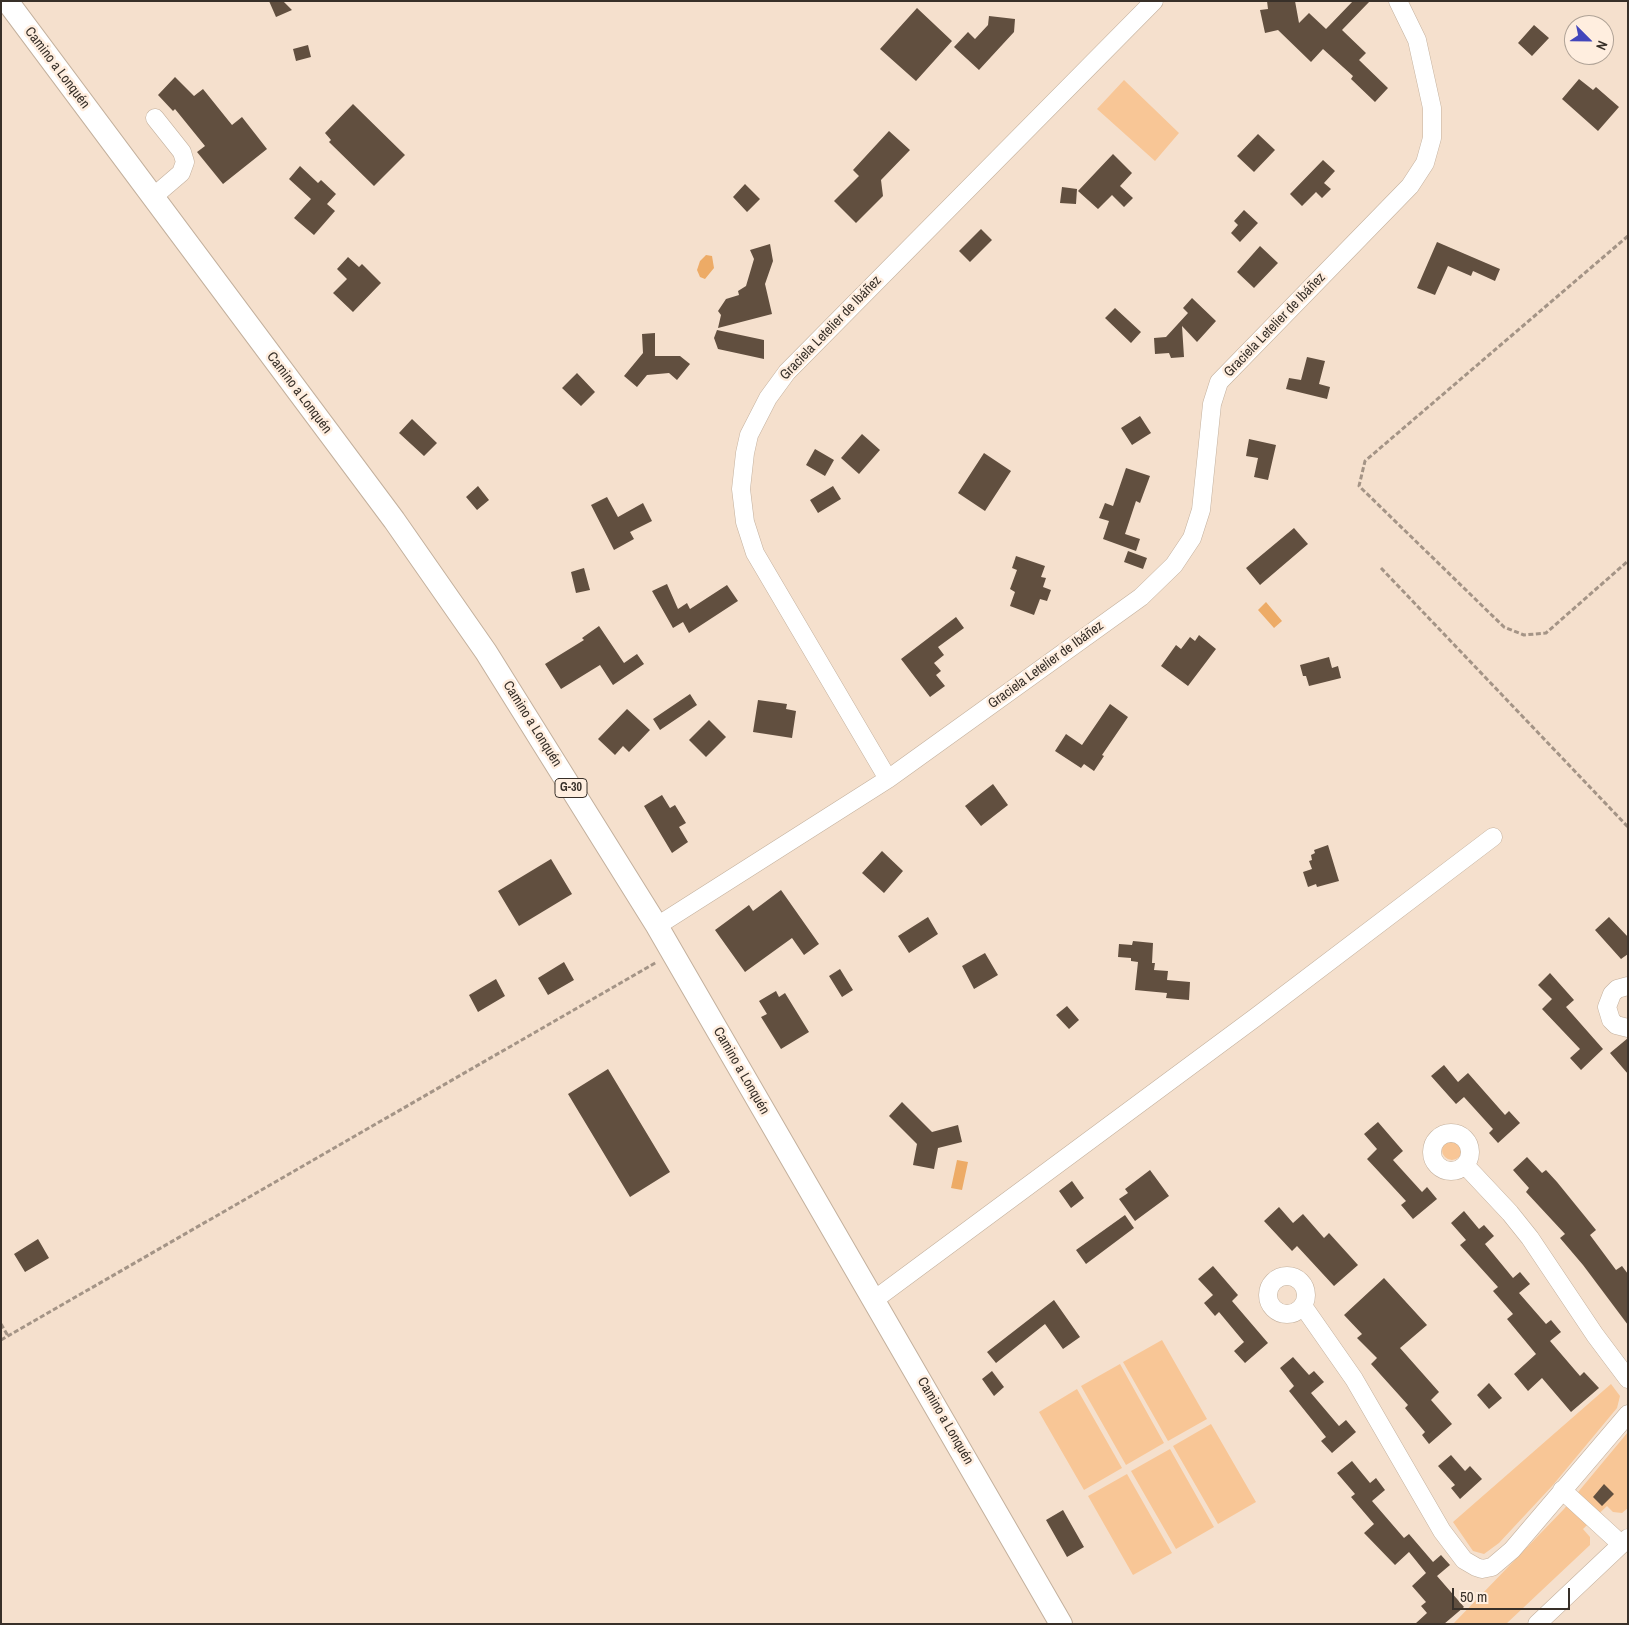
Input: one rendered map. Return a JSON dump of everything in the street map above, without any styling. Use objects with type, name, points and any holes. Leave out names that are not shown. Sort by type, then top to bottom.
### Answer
[{"type":"main road","name":"Camino a Lonquén","points":[[7,1],[394,520],[486,652],[657,926],[1061,1624]]},
{"type":"street","name":"Graciela Letelier de Ibáñez","points":[[888,779],[755,553],[745,522],[742,489],[745,453],[749,435],[768,398],[787,372],[1154,1]]},
{"type":"street","name":"Graciela Letelier de Ibáñez","points":[[657,926],[888,779],[1141,596],[1162,578],[1184,552],[1201,510],[1212,404],[1219,382],[1410,186],[1425,163],[1432,138],[1432,108],[1417,40],[1398,1]]},
{"type":"street","points":[[153,197],[181,173],[185,162],[182,152],[155,118]]},
{"type":"street","points":[[874,1300],[1256,1017],[1493,837]]},
{"type":"street","points":[[1628,986],[1617,989],[1612,994],[1607,1007],[1611,1020],[1616,1025],[1628,1028]]},
{"type":"street","points":[[1465,1165],[1486,1186],[1530,1238],[1628,1379]]},
{"type":"street","points":[[1302,1306],[1367,1400],[1442,1531],[1468,1564],[1482,1569],[1498,1563],[1522,1540],[1562,1490],[1628,1414]]},
{"type":"street","points":[[1537,1624],[1624,1541],[1562,1490]]},
{"type":"path","points":[[1628,236],[1365,461],[1359,486],[1504,627],[1524,635],[1546,632],[1628,561]]},
{"type":"path","points":[[1381,568],[1628,827]]},
{"type":"path","points":[[1,1340],[620,984],[672,952]]},
{"type":"path","points":[[1,1324],[8,1336]]},
{"type":"shaded area","points":[[1124,80],[1179,133],[1155,161],[1097,109]]},
{"type":"shaded area","points":[[706,255],[712,256],[714,268],[705,279],[700,277],[697,270],[700,261]]},
{"type":"shaded area","points":[[1266,602],[1282,621],[1274,628],[1258,610]]},
{"type":"shaded area","points":[[1452,1140],[1459,1143],[1462,1150],[1459,1157],[1452,1160],[1445,1157],[1442,1150],[1445,1143]]},
{"type":"shaded area","points":[[957,1160],[968,1162],[962,1190],[951,1188]]},
{"type":"shaded area","points":[[1162,1340],[1207,1419],[1168,1441],[1123,1362]]},
{"type":"shaded area","points":[[1120,1364],[1164,1443],[1126,1465],[1081,1386]]},
{"type":"shaded area","points":[[1611,1384],[1620,1396],[1617,1408],[1553,1485],[1499,1543],[1484,1554],[1473,1551],[1453,1522]]},
{"type":"shaded area","points":[[1077,1389],[1122,1468],[1084,1490],[1039,1412]]},
{"type":"shaded area","points":[[1211,1424],[1256,1502],[1218,1524],[1173,1446]]},
{"type":"shaded area","points":[[1628,1432],[1628,1508],[1622,1513],[1613,1512],[1607,1506],[1583,1529],[1590,1537],[1590,1545],[1506,1624],[1453,1624],[1564,1509]]},
{"type":"shaded area","points":[[1170,1449],[1214,1527],[1176,1549],[1131,1471]]},
{"type":"shaded area","points":[[1127,1474],[1172,1553],[1133,1575],[1088,1496]]},
{"type":"building","points":[[269,1],[283,1],[292,10],[276,17]]},
{"type":"building","points":[[1267,1],[1295,1],[1299,23],[1309,13],[1326,29],[1353,1],[1370,1],[1342,30],[1366,53],[1359,60],[1388,88],[1375,102],[1351,79],[1353,76],[1323,49],[1311,62],[1278,30],[1265,33],[1260,10],[1268,9]]},
{"type":"building","points":[[917,8],[952,41],[916,81],[880,49]]},
{"type":"building","points":[[989,16],[1015,19],[1014,32],[979,70],[954,47],[968,32],[975,39],[988,25]]},
{"type":"building","points":[[1534,25],[1549,38],[1532,56],[1518,43]]},
{"type":"building","points":[[308,45],[311,57],[296,61],[293,49]]},
{"type":"building","points":[[175,77],[194,96],[203,89],[232,125],[242,117],[267,149],[223,184],[197,152],[205,146],[175,109],[173,111],[158,95]]},
{"type":"building","points":[[1579,79],[1593,90],[1596,87],[1619,107],[1598,131],[1562,99]]},
{"type":"building","points":[[353,104],[405,155],[374,186],[329,142],[331,140],[325,133]]},
{"type":"building","points":[[889,131],[910,150],[881,180],[883,196],[856,223],[834,201],[859,176],[853,170]]},
{"type":"building","points":[[1258,134],[1275,150],[1254,172],[1237,156]]},
{"type":"building","points":[[1113,154],[1132,173],[1120,186],[1133,198],[1124,207],[1112,195],[1098,209],[1078,191]]},
{"type":"building","points":[[1323,160],[1335,171],[1324,183],[1331,189],[1322,198],[1316,192],[1302,206],[1290,194]]},
{"type":"building","points":[[300,166],[318,183],[321,180],[336,194],[327,204],[335,211],[314,235],[294,218],[311,199],[289,179]]},
{"type":"building","points":[[745,184],[760,199],[747,212],[733,197]]},
{"type":"building","points":[[1062,187],[1077,189],[1076,204],[1060,203]]},
{"type":"building","points":[[1244,210],[1258,223],[1240,242],[1231,233],[1238,225],[1234,221]]},
{"type":"building","points":[[981,229],[992,240],[970,262],[959,251]]},
{"type":"building","points":[[1437,242],[1500,269],[1495,281],[1473,271],[1471,276],[1448,266],[1435,295],[1417,288]]},
{"type":"building","points":[[770,244],[773,261],[765,284],[772,314],[718,328],[721,315],[718,311],[726,299],[739,295],[738,291],[746,286],[754,259],[750,250]]},
{"type":"building","points":[[1260,246],[1278,263],[1254,288],[1237,272]]},
{"type":"building","points":[[348,257],[359,267],[362,264],[381,283],[353,312],[333,293],[347,279],[337,269]]},
{"type":"building","points":[[1192,298],[1216,321],[1197,342],[1182,326],[1184,357],[1171,358],[1169,353],[1155,354],[1154,338],[1166,337],[1188,313],[1183,308]]},
{"type":"building","points":[[1115,308],[1141,332],[1131,343],[1105,318]]},
{"type":"building","points":[[717,330],[764,340],[764,359],[718,349],[714,338]]},
{"type":"building","points":[[655,333],[655,356],[680,356],[690,364],[677,380],[669,373],[647,375],[637,387],[624,376],[643,353],[642,334]]},
{"type":"building","points":[[1307,357],[1325,361],[1319,384],[1330,387],[1327,399],[1286,389],[1289,378],[1301,380]]},
{"type":"building","points":[[577,373],[595,392],[581,406],[562,388]]},
{"type":"building","points":[[1140,416],[1151,433],[1132,445],[1121,428]]},
{"type":"building","points":[[412,419],[437,443],[424,456],[399,433]]},
{"type":"building","points":[[862,434],[880,450],[859,474],[841,458]]},
{"type":"building","points":[[1249,439],[1276,445],[1268,480],[1254,477],[1258,458],[1246,456]]},
{"type":"building","points":[[815,449],[834,460],[825,476],[806,465]]},
{"type":"building","points":[[984,453],[1011,471],[985,511],[958,493]]},
{"type":"building","points":[[1126,468],[1150,476],[1140,503],[1136,501],[1125,534],[1140,539],[1136,551],[1103,539],[1109,521],[1099,518],[1105,503],[1113,506]]},
{"type":"building","points":[[478,486],[489,500],[477,510],[466,497]]},
{"type":"building","points":[[833,486],[841,499],[818,513],[810,500]]},
{"type":"building","points":[[607,497],[618,517],[643,503],[652,521],[630,532],[634,539],[614,550],[591,505]]},
{"type":"building","points":[[1294,528],[1308,544],[1260,585],[1246,568]]},
{"type":"building","points":[[1128,551],[1147,558],[1143,569],[1124,562]]},
{"type":"building","points":[[1016,556],[1045,566],[1041,577],[1046,578],[1043,587],[1051,590],[1047,601],[1040,599],[1034,615],[1010,606],[1015,592],[1010,589],[1017,570],[1012,568]]},
{"type":"building","points":[[584,568],[590,590],[576,593],[571,572]]},
{"type":"building","points":[[667,584],[678,609],[687,603],[690,609],[727,585],[738,601],[689,633],[683,622],[673,628],[652,591]]},
{"type":"building","points":[[956,617],[964,628],[938,647],[944,655],[934,663],[941,671],[936,675],[945,686],[930,697],[901,659]]},
{"type":"building","points":[[599,626],[624,663],[637,654],[644,664],[613,685],[600,665],[561,689],[545,664],[584,640],[582,638]]},
{"type":"building","points":[[1199,635],[1216,649],[1188,686],[1161,666],[1176,645],[1181,649],[1190,637],[1195,641]]},
{"type":"building","points":[[1329,657],[1332,668],[1338,666],[1341,678],[1309,686],[1306,676],[1303,676],[1300,665]]},
{"type":"building","points":[[690,694],[697,705],[660,730],[653,719]]},
{"type":"building","points":[[758,700],[787,704],[786,709],[796,711],[792,738],[753,732]]},
{"type":"building","points":[[1110,704],[1128,717],[1102,755],[1104,756],[1094,771],[1084,764],[1081,768],[1055,751],[1066,734],[1082,745]]},
{"type":"building","points":[[627,709],[650,730],[629,752],[623,746],[615,755],[598,739]]},
{"type":"building","points":[[709,720],[726,737],[706,757],[689,740]]},
{"type":"building","points":[[993,784],[1008,805],[981,826],[965,806]]},
{"type":"building","points":[[662,795],[670,808],[675,805],[686,823],[679,827],[688,842],[672,853],[644,806]]},
{"type":"building","points":[[1328,845],[1339,881],[1317,887],[1316,884],[1308,887],[1303,872],[1312,869],[1309,861],[1312,860],[1311,855],[1315,853],[1314,850]]},
{"type":"building","points":[[882,851],[903,871],[884,893],[862,873]]},
{"type":"building","points":[[551,859],[572,894],[519,926],[498,891]]},
{"type":"building","points":[[781,890],[819,944],[804,955],[792,938],[745,972],[715,930],[749,905],[753,911]]},
{"type":"building","points":[[928,917],[938,934],[909,953],[898,936]]},
{"type":"building","points":[[1609,917],[1628,937],[1628,954],[1621,959],[1595,930]]},
{"type":"building","points":[[1133,941],[1153,943],[1152,963],[1155,963],[1154,970],[1168,971],[1167,980],[1190,982],[1189,1000],[1166,998],[1167,993],[1135,990],[1138,962],[1131,961],[1131,958],[1118,957],[1119,944],[1132,945]]},
{"type":"building","points":[[985,953],[998,975],[974,989],[962,966]]},
{"type":"building","points":[[564,962],[574,980],[548,995],[538,978]]},
{"type":"building","points":[[840,969],[853,990],[842,997],[829,976]]},
{"type":"building","points":[[1550,973],[1574,1000],[1566,1007],[1603,1049],[1581,1070],[1570,1058],[1580,1049],[1542,1009],[1552,999],[1538,985]]},
{"type":"building","points":[[496,979],[505,996],[478,1012],[469,995]]},
{"type":"building","points":[[776,991],[779,997],[785,993],[809,1032],[781,1049],[761,1017],[767,1014],[759,1001]]},
{"type":"building","points":[[1067,1006],[1079,1020],[1069,1029],[1056,1015]]},
{"type":"building","points":[[1628,1038],[1628,1074],[1610,1053]]},
{"type":"building","points":[[1444,1065],[1458,1082],[1468,1073],[1505,1115],[1509,1111],[1520,1123],[1498,1143],[1489,1133],[1493,1129],[1464,1097],[1456,1104],[1431,1076]]},
{"type":"building","points":[[608,1069],[670,1172],[630,1197],[568,1094]]},
{"type":"building","points":[[902,1102],[932,1132],[958,1125],[962,1142],[938,1148],[934,1169],[913,1165],[917,1144],[889,1116]]},
{"type":"building","points":[[1378,1122],[1403,1151],[1393,1160],[1422,1192],[1427,1187],[1437,1199],[1413,1219],[1401,1205],[1406,1201],[1367,1159],[1377,1149],[1364,1134]]},
{"type":"building","points":[[1527,1157],[1542,1173],[1546,1170],[1596,1230],[1590,1235],[1616,1270],[1622,1266],[1628,1274],[1628,1325],[1560,1238],[1565,1234],[1526,1192],[1529,1188],[1513,1170]]},
{"type":"building","points":[[1150,1170],[1169,1196],[1135,1221],[1119,1199],[1128,1193],[1125,1189]]},
{"type":"building","points":[[1072,1181],[1084,1198],[1071,1208],[1059,1191]]},
{"type":"building","points":[[1279,1207],[1293,1223],[1303,1214],[1324,1238],[1329,1233],[1358,1265],[1334,1286],[1297,1246],[1292,1251],[1264,1221]]},
{"type":"building","points":[[1464,1211],[1479,1229],[1484,1225],[1494,1236],[1485,1244],[1513,1278],[1520,1272],[1530,1284],[1519,1293],[1546,1324],[1551,1320],[1561,1332],[1550,1341],[1580,1376],[1584,1372],[1599,1388],[1571,1412],[1542,1378],[1528,1391],[1514,1374],[1536,1354],[1507,1319],[1513,1314],[1493,1291],[1498,1287],[1460,1245],[1466,1240],[1451,1223]]},
{"type":"building","points":[[1125,1215],[1134,1228],[1086,1264],[1076,1250]]},
{"type":"building","points":[[38,1239],[49,1258],[25,1272],[14,1254]]},
{"type":"building","points":[[1213,1266],[1238,1295],[1232,1301],[1268,1343],[1245,1363],[1234,1351],[1244,1342],[1219,1312],[1215,1316],[1204,1303],[1213,1295],[1198,1279]]},
{"type":"building","points":[[1384,1278],[1427,1325],[1400,1348],[1439,1392],[1431,1400],[1452,1424],[1429,1444],[1422,1435],[1425,1432],[1405,1408],[1408,1405],[1371,1364],[1377,1358],[1357,1338],[1362,1334],[1344,1315]]},
{"type":"building","points":[[1054,1300],[1080,1337],[1063,1349],[1045,1324],[996,1363],[987,1352]]},
{"type":"building","points":[[1293,1357],[1309,1375],[1314,1371],[1324,1382],[1311,1393],[1339,1426],[1346,1420],[1356,1432],[1332,1453],[1321,1441],[1326,1437],[1289,1391],[1294,1386],[1280,1368]]},
{"type":"building","points":[[992,1371],[1004,1387],[994,1396],[982,1379]]},
{"type":"building","points":[[1489,1383],[1502,1398],[1489,1409],[1477,1395]]},
{"type":"building","points":[[1451,1455],[1465,1471],[1470,1466],[1482,1479],[1460,1499],[1451,1488],[1455,1485],[1438,1466]]},
{"type":"building","points":[[1352,1461],[1370,1483],[1376,1478],[1385,1490],[1372,1501],[1404,1538],[1409,1534],[1433,1562],[1441,1555],[1450,1565],[1437,1576],[1464,1607],[1444,1624],[1415,1624],[1427,1613],[1421,1606],[1426,1602],[1412,1586],[1426,1573],[1409,1552],[1395,1565],[1364,1533],[1374,1524],[1351,1497],[1355,1494],[1337,1473]]},
{"type":"building","points":[[1604,1484],[1614,1494],[1602,1506],[1593,1497]]},
{"type":"building","points":[[1063,1510],[1084,1547],[1067,1557],[1046,1520]]}]
